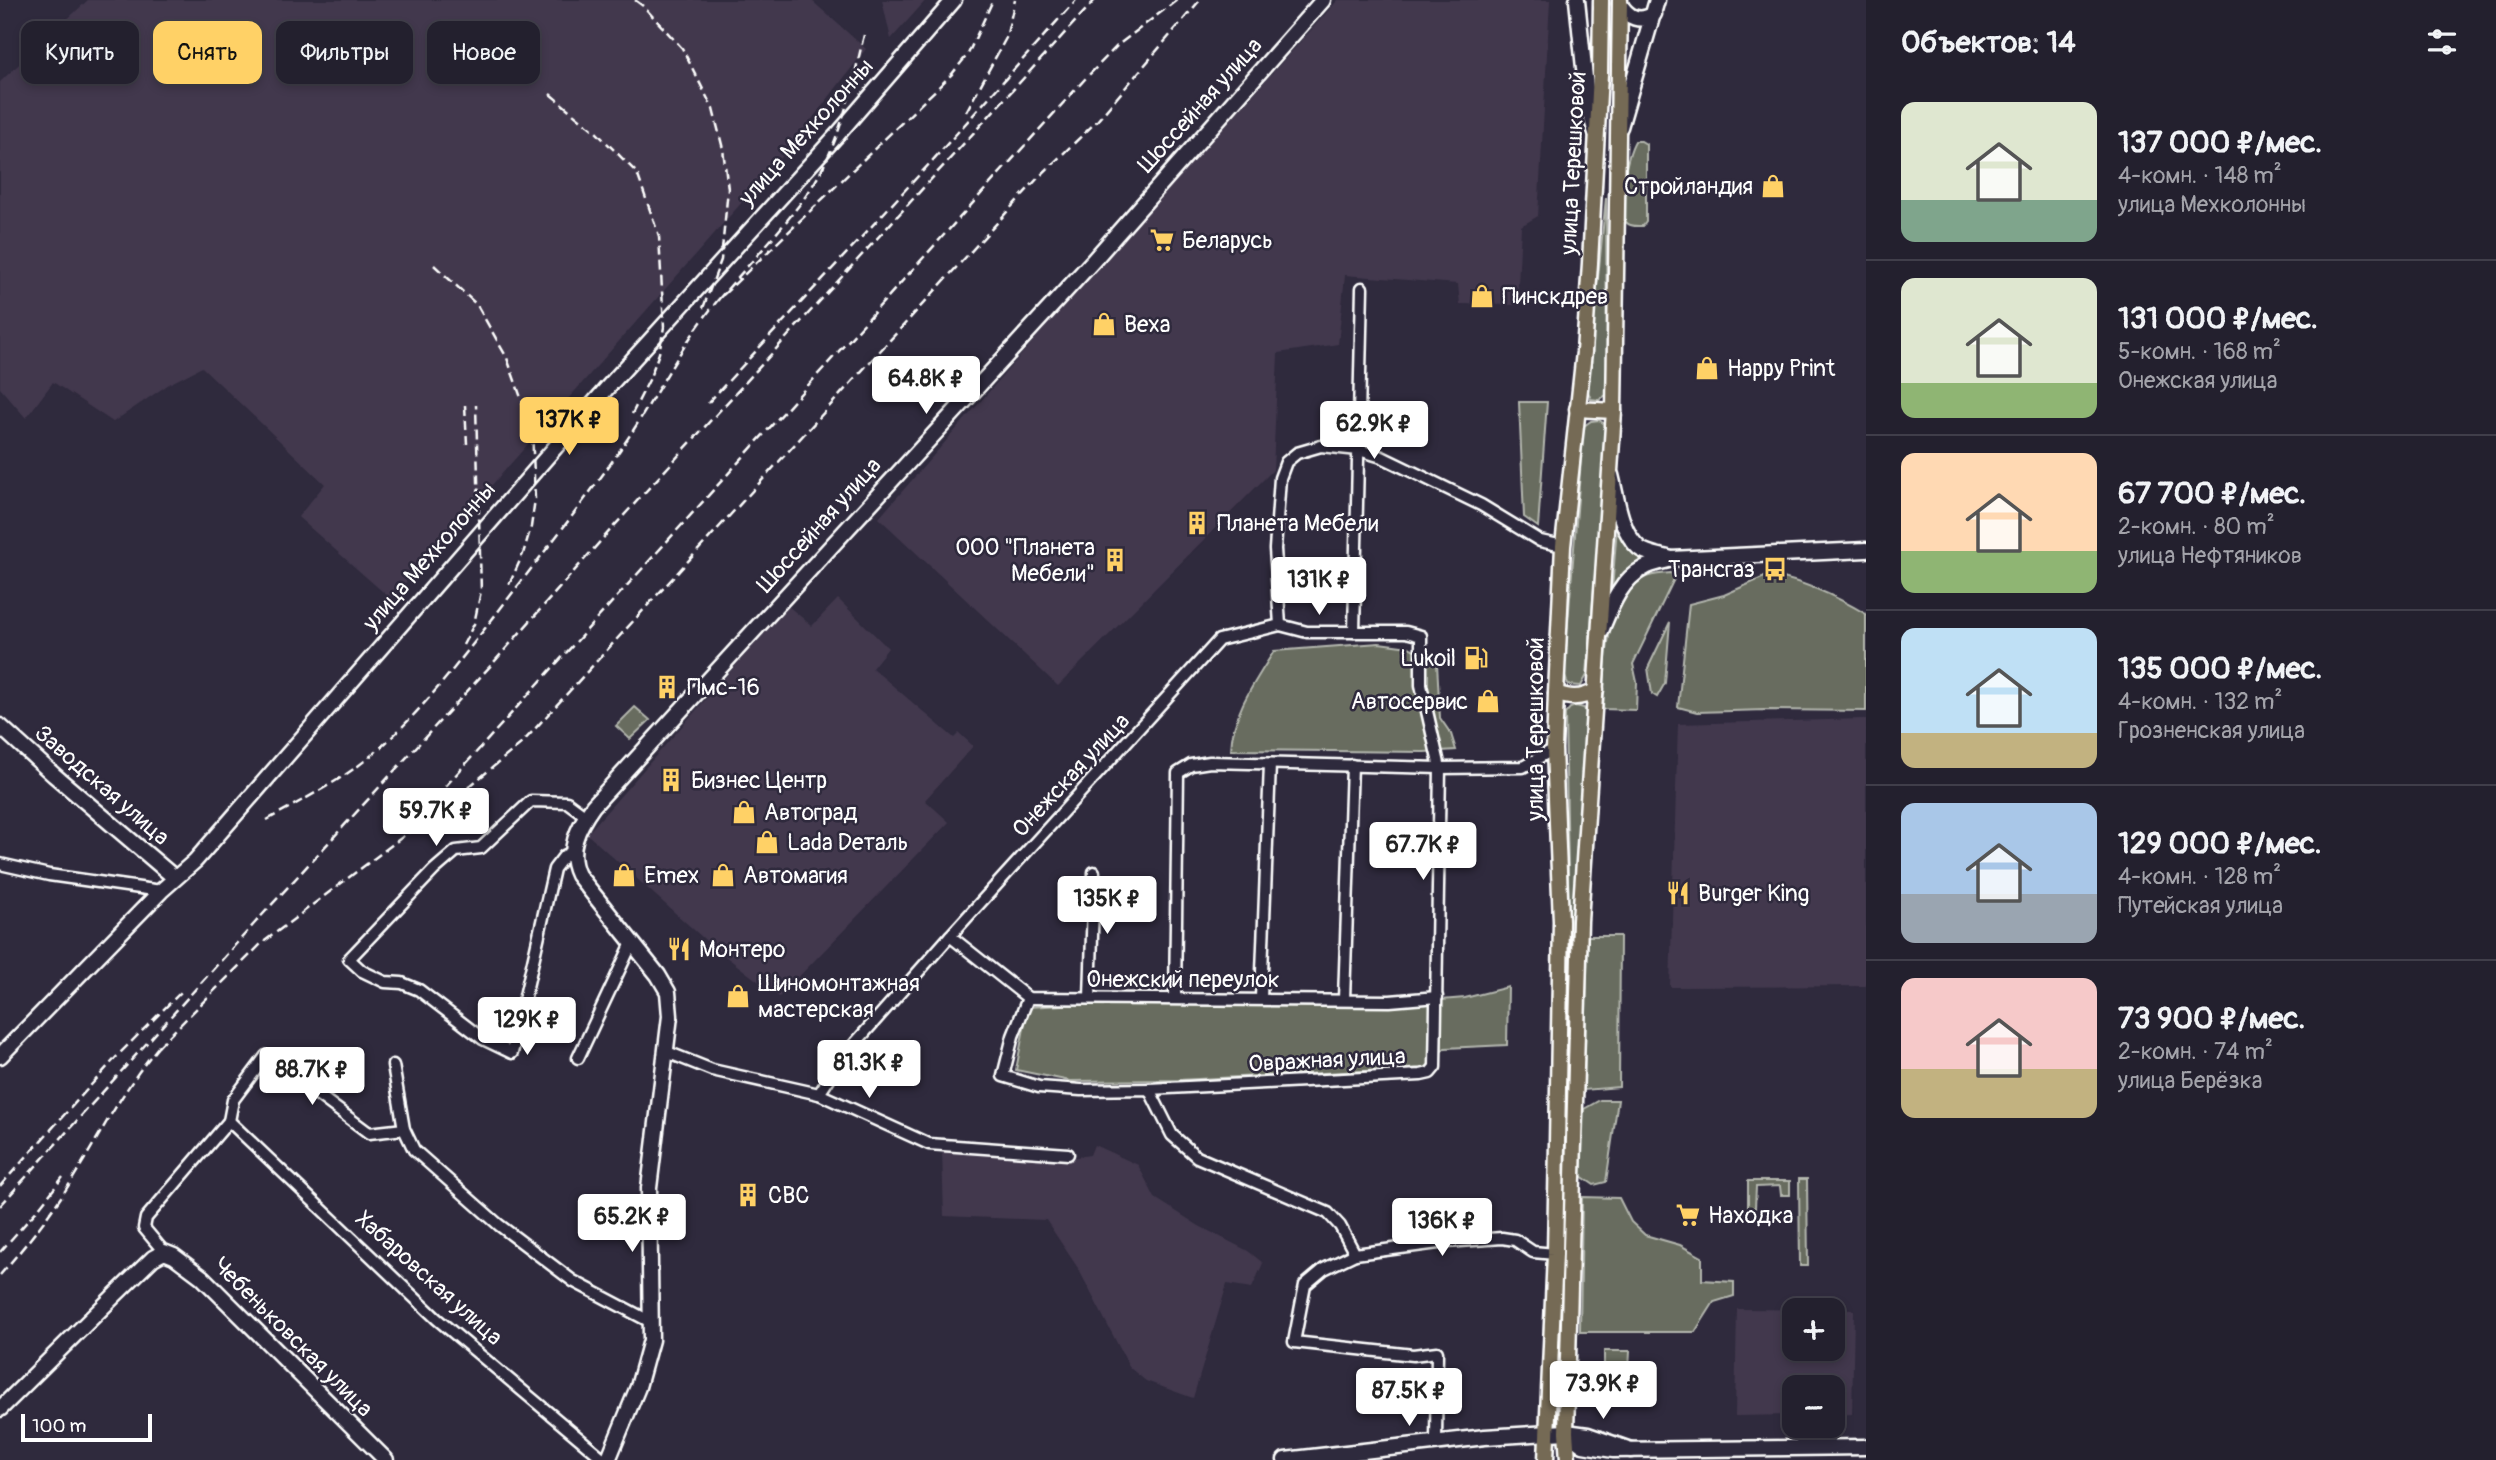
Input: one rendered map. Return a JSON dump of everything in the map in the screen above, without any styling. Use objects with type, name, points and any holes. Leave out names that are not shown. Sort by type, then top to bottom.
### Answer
[{"type":"main road","name":"улица Терешковой","points":[[1546,1460],[1555,1254],[1561,921],[1554,749],[1556,694],[1563,546],[1584,352],[1597,135],[1601,1]]},
{"type":"main road","name":"улица Терешковой","points":[[1568,1460],[1566,1432],[1580,921],[1614,411],[1620,2]]},
{"type":"main road","points":[[1595,164],[1617,165]]},
{"type":"main road","points":[[1577,409],[1614,411]]},
{"type":"main road","points":[[1556,694],[1576,698],[1595,690]]},
{"type":"street","name":"улица Мехколонны","points":[[0,1056],[160,891],[195,861],[607,388],[838,134],[881,81],[954,0]]},
{"type":"street","name":"Шоссейная улица","points":[[572,852],[574,841],[586,816],[814,563],[1093,261],[1323,0]]},
{"type":"street","points":[[1578,0],[1592,6],[1601,1]]},
{"type":"street","points":[[1578,0],[1588,107],[1597,135]]},
{"type":"street","points":[[1620,2],[1625,12],[1637,19],[1648,18],[1655,7]]},
{"type":"street","points":[[1618,135],[1655,7]]},
{"type":"street","points":[[1354,632],[1362,288]]},
{"type":"street","points":[[1280,625],[1275,549],[1280,478],[1286,462],[1297,453],[1321,446],[1359,450],[1382,457],[1481,505],[1540,541],[1563,546]]},
{"type":"street","points":[[1611,474],[1620,515],[1627,532],[1640,550],[1671,559]]},
{"type":"street","points":[[1601,632],[1615,598],[1629,580],[1644,568],[1671,559],[1866,550]]},
{"type":"street","name":"Онежская улица","points":[[819,1094],[843,1057],[1219,640],[1280,625],[1307,632],[1406,632],[1421,636],[1422,685],[1440,768]]},
{"type":"street","name":"Заводская улица","points":[[0,726],[175,878]]},
{"type":"street","points":[[1175,998],[1178,773],[1191,765],[1210,762],[1440,768],[1522,767],[1554,749]]},
{"type":"street","points":[[1261,998],[1269,764]]},
{"type":"street","points":[[1344,999],[1352,765]]},
{"type":"street","points":[[1437,997],[1440,768]]},
{"type":"street","points":[[586,816],[567,802],[531,801],[481,848],[456,851],[434,870],[349,959],[362,971],[385,982],[401,982],[419,990],[483,1040],[512,1054],[554,869],[564,856],[572,852],[578,875],[668,992],[670,1016],[667,1052],[649,1188],[651,1340],[645,1369],[622,1429],[606,1460]]},
{"type":"street","points":[[0,864],[160,891]]},
{"type":"street","points":[[1090,998],[1094,872]]},
{"type":"street","points":[[950,936],[1028,998]]},
{"type":"street","points":[[579,1058],[632,943]]},
{"type":"street","name":"Онежский переулок","points":[[1028,998],[1390,1001],[1437,997]]},
{"type":"street","name":"Овражная улица","points":[[1028,998],[1013,1036],[1003,1076],[1039,1087],[1081,1090],[1149,1089],[1430,1073],[1434,1067],[1437,997]]},
{"type":"street","points":[[667,1052],[712,1070],[819,1094],[929,1144],[1068,1154]]},
{"type":"street","points":[[0,1409],[153,1258],[164,1252],[144,1228],[146,1218],[229,1121],[233,1100],[266,1056],[369,1133],[404,1129]]},
{"type":"street","points":[[393,1065],[404,1129],[414,1150],[499,1225],[573,1281],[650,1322]]},
{"type":"street","points":[[1149,1089],[1172,1135],[1197,1157],[1328,1213],[1340,1226],[1355,1254]]},
{"type":"street","name":"Хабаровская улица","points":[[229,1121],[437,1320],[606,1460]]},
{"type":"street","points":[[1436,1443],[1437,1352],[1413,1355],[1294,1342],[1305,1285],[1324,1269],[1355,1254],[1446,1242],[1502,1238],[1515,1240],[1533,1252],[1555,1254]]},
{"type":"street","name":"Чебеньковская улица","points":[[164,1252],[174,1256],[202,1278],[386,1460]]},
{"type":"street","points":[[1285,1460],[1547,1432],[1588,1435],[1631,1450]]},
{"type":"street","points":[[1566,1432],[1589,1454],[1631,1450],[1866,1447]]},
{"type":"shaded area","points":[[88,0],[811,0],[866,49],[789,149],[391,599],[298,517],[325,484],[202,367],[169,384],[113,422],[53,382],[26,418],[0,388],[0,82],[21,62],[21,84],[139,84],[139,21],[65,21]]},
{"type":"shaded area","points":[[882,0],[926,0],[891,39]]},
{"type":"shaded area","points":[[1338,0],[1550,0],[1538,216],[1521,226],[1517,305],[1460,304],[1458,284],[1345,275],[1338,344],[1278,353],[1273,470],[1058,686],[879,518],[1089,277]]},
{"type":"shaded area","points":[[838,599],[888,648],[872,668],[954,738],[959,733],[973,746],[925,800],[949,822],[779,997],[712,946],[587,834],[788,606],[812,626]]},
{"type":"shaded area","points":[[1866,719],[1866,986],[1670,987],[1678,724]]},
{"type":"shaded area","points":[[1094,1145],[1138,1165],[1155,1198],[1199,1226],[1248,1251],[1263,1263],[1252,1288],[1227,1284],[1193,1398],[1146,1381],[1130,1368],[1078,1268],[1046,1220],[944,1216],[942,1150],[1058,1160],[1090,1155]]},
{"type":"shaded area","points":[[1737,1309],[1782,1309],[1782,1361],[1845,1361],[1845,1310],[1854,1310],[1852,1414],[1845,1414],[1845,1375],[1782,1375],[1782,1415],[1735,1416]]},
{"type":"green space","points":[[1635,141],[1646,144],[1646,222],[1643,226],[1627,223],[1622,207],[1626,169]]},
{"type":"green space","points":[[1606,197],[1607,388],[1606,395],[1599,400],[1591,399],[1587,389]]},
{"type":"green space","points":[[1519,402],[1547,402],[1538,527],[1524,517]]},
{"type":"green space","points":[[1599,420],[1606,425],[1606,437],[1587,675],[1581,686],[1568,685],[1564,673],[1584,426]]},
{"type":"green space","points":[[1617,526],[1647,560],[1623,576],[1612,591]]},
{"type":"green space","points":[[1671,573],[1675,577],[1633,664],[1637,682],[1636,710],[1603,709],[1609,637],[1620,603],[1630,589],[1644,578]]},
{"type":"green space","points":[[1769,575],[1819,590],[1866,614],[1866,711],[1697,712],[1678,707],[1689,604],[1724,595]]},
{"type":"green space","points":[[1670,622],[1665,683],[1657,697],[1652,694],[1648,668]]},
{"type":"green space","points":[[1379,643],[1409,647],[1437,663],[1440,718],[1451,734],[1456,750],[1231,750],[1235,723],[1240,711],[1274,651]]},
{"type":"green space","points":[[1576,706],[1584,708],[1587,716],[1570,978],[1565,714]]},
{"type":"green space","points":[[635,707],[650,720],[630,739],[616,726]]},
{"type":"green space","points":[[1588,936],[1620,936],[1619,1087],[1584,1090]]},
{"type":"green space","points":[[1508,987],[1507,1045],[1445,1048],[1425,1068],[1178,1080],[1070,1081],[1016,1070],[1028,1007],[1097,1003],[1405,1003],[1465,998]]},
{"type":"green space","points":[[1600,1100],[1618,1100],[1606,1182],[1594,1185],[1581,1176],[1584,1109]]},
{"type":"green space","points":[[1799,1179],[1807,1179],[1808,1266],[1800,1266]]},
{"type":"green space","points":[[1748,1181],[1790,1181],[1790,1195],[1781,1195],[1780,1186],[1756,1187],[1755,1208],[1748,1208]]},
{"type":"green space","points":[[1582,1197],[1619,1198],[1631,1222],[1645,1235],[1680,1245],[1702,1257],[1702,1280],[1734,1282],[1734,1296],[1714,1302],[1695,1332],[1580,1332]]},
{"type":"green space","points":[[1604,1351],[1630,1351],[1629,1370],[1604,1370]]},
{"type":"railway","points":[[635,0],[682,48],[713,109],[723,149],[728,189],[721,260],[702,311]]},
{"type":"railway","points":[[864,35],[842,119],[817,179],[785,224],[718,300],[952,74],[968,54],[993,0]]},
{"type":"railway","points":[[966,112],[1006,38],[1015,0]]},
{"type":"railway","points":[[708,403],[932,161],[1076,0]]},
{"type":"railway","points":[[0,1206],[605,536],[1095,0]]},
{"type":"railway","points":[[415,820],[1085,79],[1118,45],[1177,0]]},
{"type":"railway","points":[[158,1047],[262,943],[470,786],[522,743],[1038,178],[1097,121],[1200,0]]},
{"type":"railway","points":[[550,94],[596,132],[637,173],[659,236],[664,327],[659,353],[632,414]]},
{"type":"railway","points":[[434,265],[477,305],[507,358],[532,429],[535,499],[531,527],[523,554],[507,589]]},
{"type":"railway","points":[[267,820],[355,768],[387,742],[424,704],[475,642],[604,473],[684,347],[718,300]]},
{"type":"railway","points":[[465,405],[467,444]]},
{"type":"railway","points":[[463,645],[474,624],[481,591],[476,405]]},
{"type":"railway","points":[[0,1186],[120,1053],[182,991]]},
{"type":"railway","points":[[0,1275],[56,1205],[126,1091],[164,1040]]},
{"type":"railway","points":[[0,1252],[63,1177]]},
{"type":"place","name":"Стройландия","points":[[1773,186]]},
{"type":"place","name":"Беларусь","points":[[1162,240]]},
{"type":"place","name":"Пинскдрев","points":[[1482,296]]},
{"type":"place","name":"Веха","points":[[1104,324]]},
{"type":"place","name":"Happy Print","points":[[1707,368]]},
{"type":"place","name":"Планета Мебели","points":[[1197,523]]},
{"type":"place","name":"ООО \"Планета Мебели\"","points":[[1115,560]]},
{"type":"place","name":"Трансгаз","points":[[1775,569]]},
{"type":"place","name":"Lukoil","points":[[1476,658]]},
{"type":"place","name":"Пмс-16","points":[[667,687]]},
{"type":"place","name":"Автосервис","points":[[1488,701]]},
{"type":"place","name":"Бизнес Центр","points":[[671,780]]},
{"type":"place","name":"Автоград","points":[[744,812]]},
{"type":"place","name":"Lada Dеталь","points":[[767,842]]},
{"type":"place","name":"Emex","points":[[624,875]]},
{"type":"place","name":"Автомагия","points":[[723,875]]},
{"type":"place","name":"Burger King","points":[[1678,893]]},
{"type":"place","name":"Монтеро","points":[[679,949]]},
{"type":"place","name":"Шиномонтажная мастерская","points":[[738,996]]},
{"type":"place","name":"СВС","points":[[748,1195]]},
{"type":"place","name":"Находка","points":[[1688,1215]]}]
